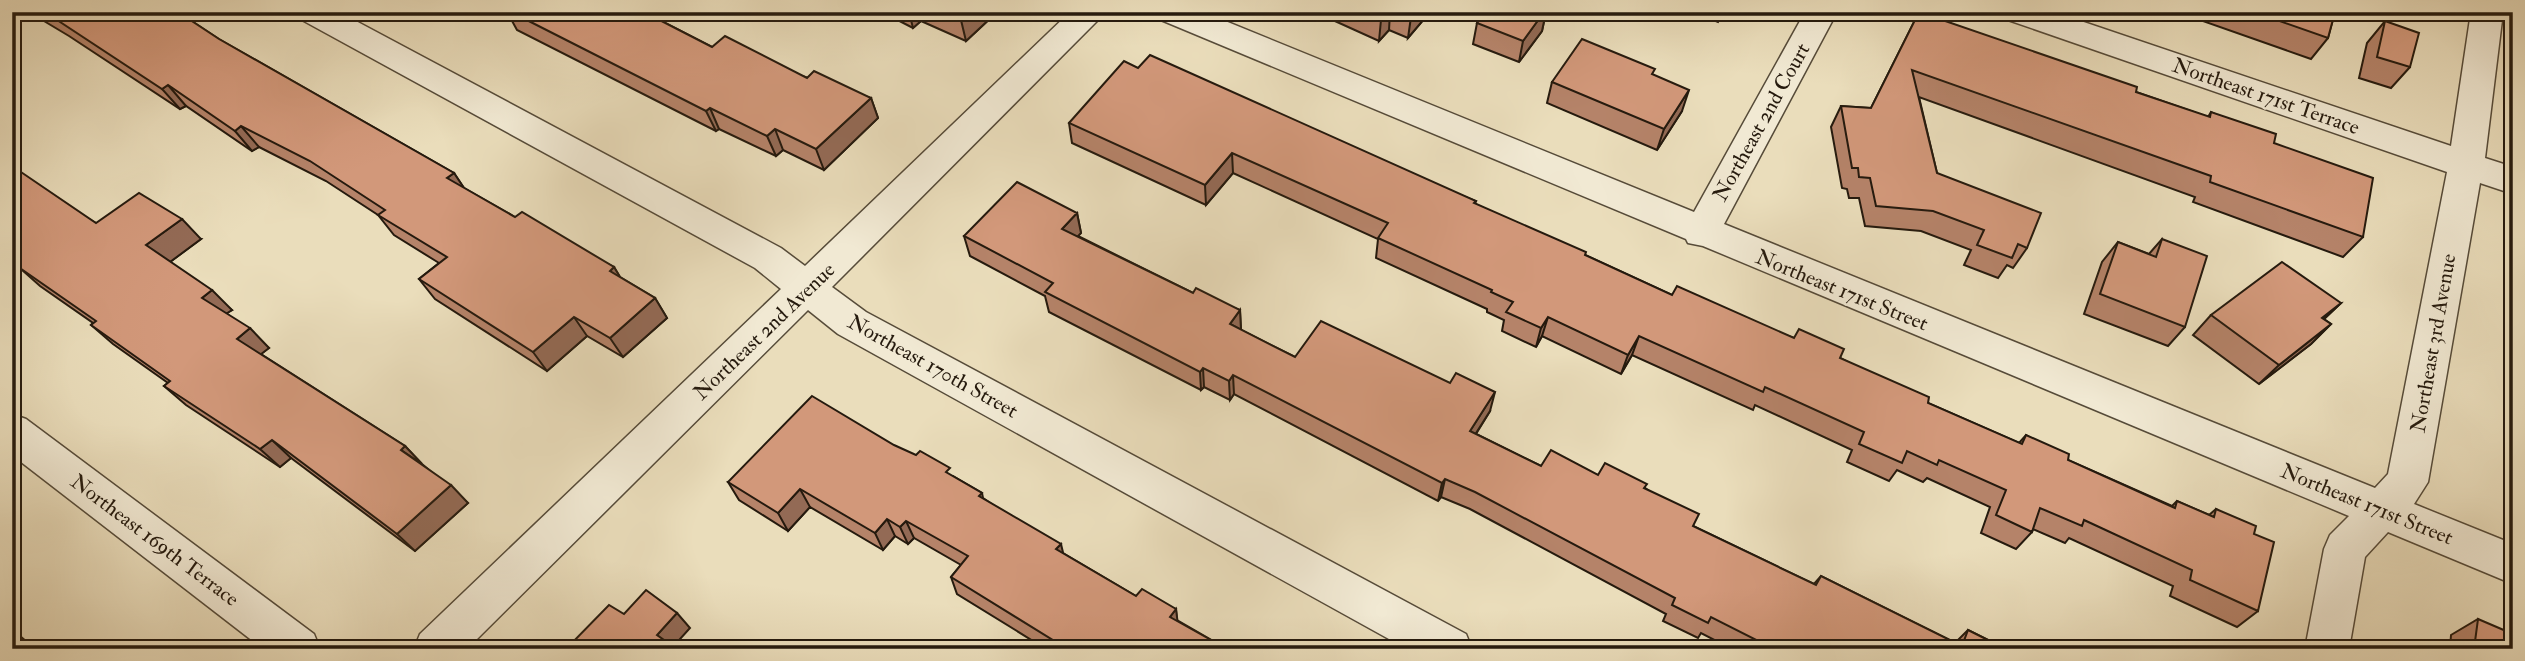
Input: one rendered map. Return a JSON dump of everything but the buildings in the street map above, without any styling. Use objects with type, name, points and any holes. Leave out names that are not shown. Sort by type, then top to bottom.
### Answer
[{"type":"street","name":"Northeast 170th Street","points":[[313,12],[768,258],[852,323],[1450,649]]},
{"type":"street","name":"Northeast 2nd Avenue","points":[[436,649],[1090,12]]},
{"type":"street","name":"Northeast 171st Street","points":[[1172,12],[1701,233],[2513,564]]},
{"type":"street","name":"Northeast 2nd Court","points":[[1701,233],[1821,12]]},
{"type":"street","name":"Northeast 171st Terrace","points":[[2019,12],[2513,181]]},
{"type":"street","name":"Northeast 3rd Avenue","points":[[2327,649],[2345,549],[2384,510],[2407,482],[2466,164],[2487,12]]},
{"type":"street","name":"Northeast 169th Terrace","points":[[12,431],[298,649]]}]
